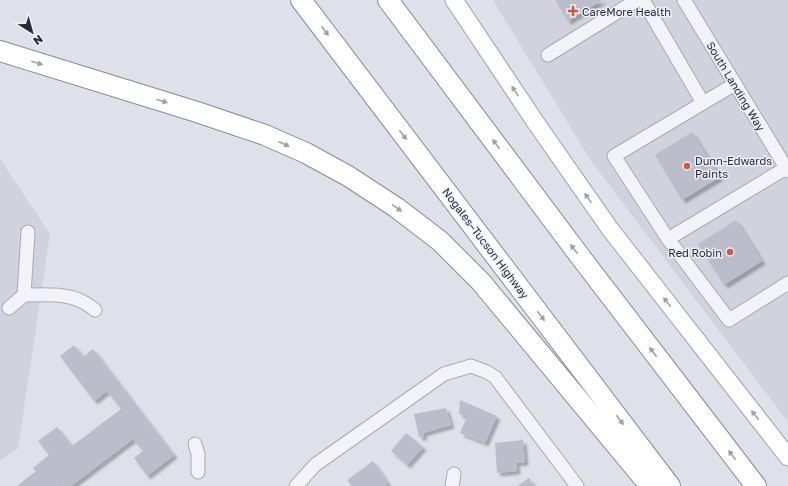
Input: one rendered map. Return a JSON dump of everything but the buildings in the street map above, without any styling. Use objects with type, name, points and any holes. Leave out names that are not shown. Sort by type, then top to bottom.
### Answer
[{"type":"highway","name":"Nogales–Tucson Highway","points":[[301,0],[670,486]]},
{"type":"highway","points":[[388,0],[582,259],[756,486]]},
{"type":"highway","points":[[0,51],[197,112],[265,135],[306,153],[348,176],[397,208],[440,240],[481,282],[650,486]]},
{"type":"main road","points":[[454,0],[536,123],[610,229],[788,457]]},
{"type":"street","points":[[548,55],[637,0]]},
{"type":"street","points":[[643,0],[703,103]]},
{"type":"street","name":"South Landing Way","points":[[684,0],[787,169]]},
{"type":"street","points":[[735,84],[614,156],[668,239],[729,320],[788,283]]},
{"type":"street","points":[[668,239],[787,169]]},
{"type":"street","points":[[24,295],[28,232]]},
{"type":"street","points":[[8,308],[24,295],[61,295],[80,300],[95,310]]},
{"type":"street","points":[[296,486],[315,465],[444,374],[471,366],[495,376],[578,486]]},
{"type":"street","points":[[195,444],[198,454],[198,472]]},
{"type":"shaded area","points":[[493,0],[788,0],[788,422],[591,161]]},
{"type":"shaded area","points":[[0,159],[50,234],[18,448],[0,461]]},
{"type":"place","name":"CareMore Health","points":[[573,11]]},
{"type":"place","name":"Dunn-Edwards Paints","points":[[687,166]]},
{"type":"place","name":"Red Robin","points":[[730,252]]}]
